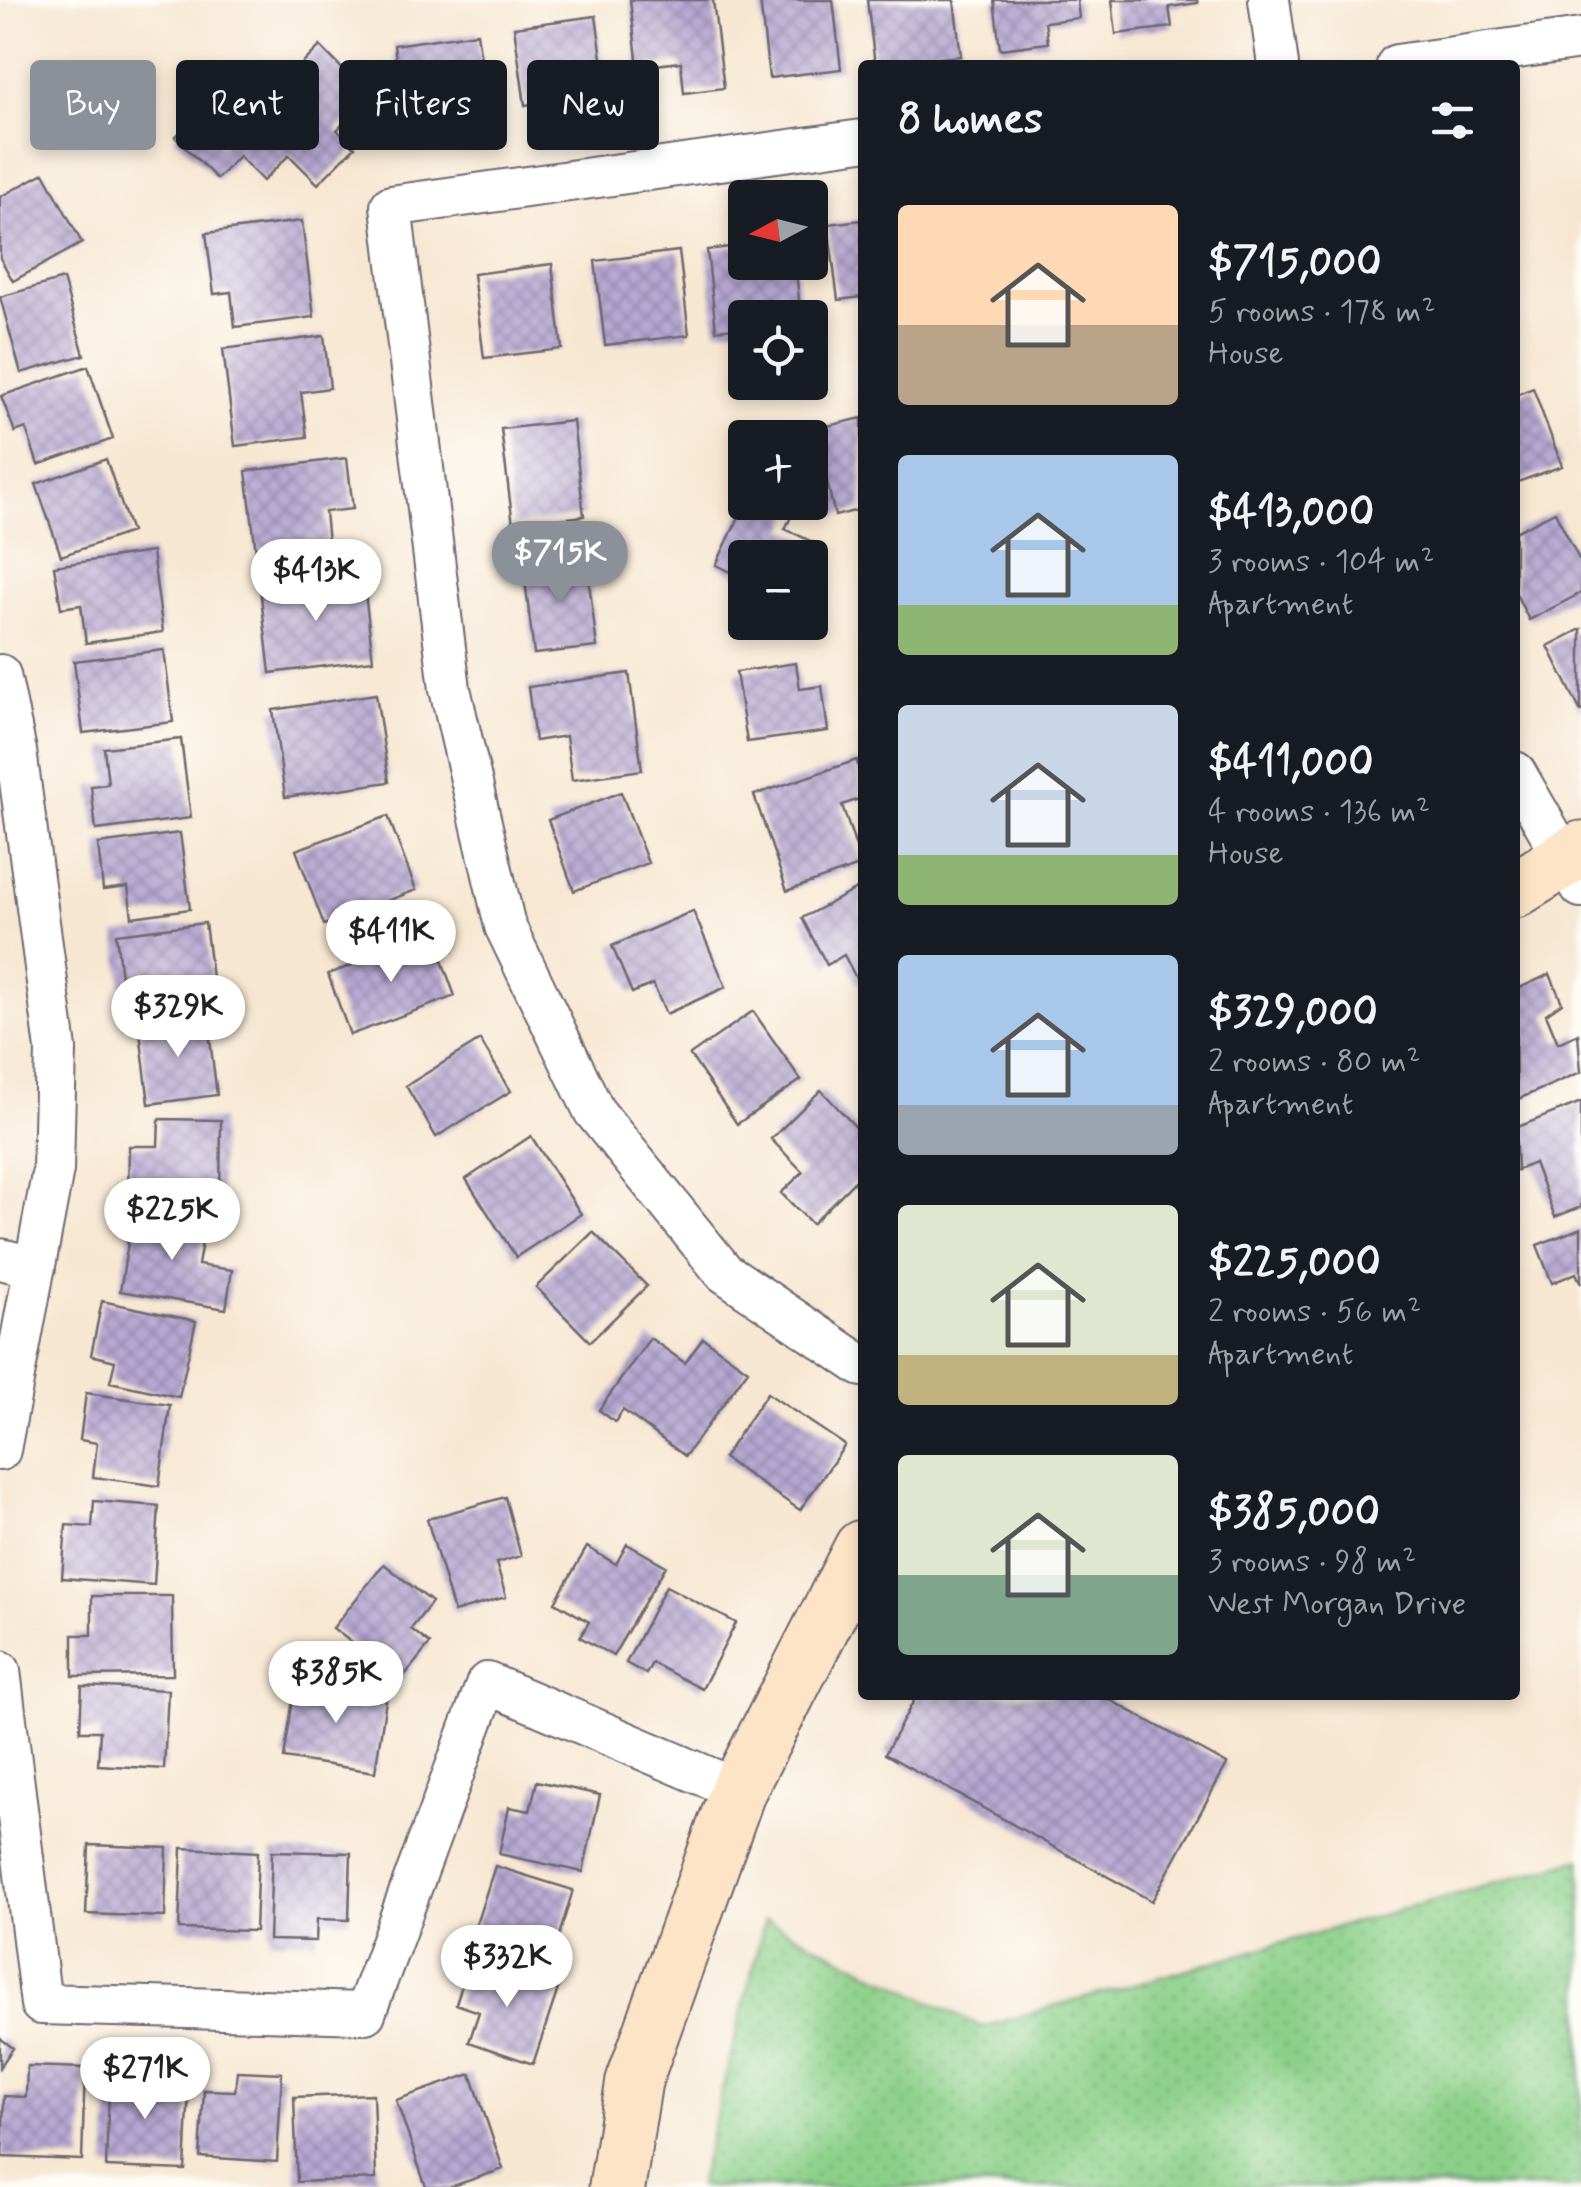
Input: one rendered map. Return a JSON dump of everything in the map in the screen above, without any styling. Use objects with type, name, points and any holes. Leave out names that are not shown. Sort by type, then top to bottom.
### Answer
[{"type":"street","points":[[1268,0],[1277,60]]},
{"type":"street","points":[[1433,60],[1581,39]]},
{"type":"street","points":[[858,141],[390,206],[450,690],[505,926],[594,1110],[724,1272],[858,1363]]},
{"type":"street","points":[[0,676],[8,752],[56,1050],[53,1170],[17,1263],[0,1450]]},
{"type":"street","points":[[1520,780],[1576,865],[1520,888]]},
{"type":"street","points":[[617,2187],[634,2081],[738,1790],[858,1556]]},
{"type":"street","points":[[0,1671],[41,2004],[365,2012],[488,1683],[738,1790]]},
{"type":"green space","points":[[1581,1859],[1581,2187],[698,2187],[765,1919],[982,2027]]},
{"type":"building","points":[[630,0],[713,0],[724,88],[684,93],[681,62],[659,65],[659,60],[637,60]]},
{"type":"building","points":[[760,0],[833,0],[841,69],[769,78]]},
{"type":"building","points":[[867,0],[954,0],[961,56],[874,60]]},
{"type":"building","points":[[994,0],[1077,0],[1079,18],[1045,22],[1048,43],[1000,49]]},
{"type":"building","points":[[1112,0],[1198,3],[1169,7],[1172,27],[1116,34]]},
{"type":"building","points":[[596,16],[602,60],[527,60],[525,105],[514,27]]},
{"type":"building","points":[[477,33],[481,60],[396,60],[394,45]]},
{"type":"building","points":[[320,46],[339,65],[339,150],[352,150],[318,184],[289,155],[263,181],[239,156],[217,179],[188,150],[319,150],[319,60],[306,60]]},
{"type":"building","points":[[44,173],[82,243],[13,281],[0,258],[0,197]]},
{"type":"building","points":[[858,220],[858,298],[838,300],[828,224]]},
{"type":"building","points":[[302,221],[314,317],[235,327],[231,292],[214,294],[206,233]]},
{"type":"building","points":[[728,247],[728,280],[797,280],[799,300],[728,300],[728,329],[716,330],[707,250]]},
{"type":"building","points":[[679,251],[689,335],[605,345],[595,261]]},
{"type":"building","points":[[552,264],[562,349],[484,358],[473,274]]},
{"type":"building","points":[[63,279],[84,355],[21,373],[0,297]]},
{"type":"building","points":[[324,336],[330,388],[301,392],[307,437],[235,446],[223,349]]},
{"type":"building","points":[[88,366],[113,439],[38,465],[26,428],[15,432],[1,396]]},
{"type":"building","points":[[1533,388],[1562,466],[1520,481],[1520,393]]},
{"type":"building","points":[[858,419],[858,510],[835,516],[828,486],[828,426]]},
{"type":"building","points":[[573,421],[584,516],[513,525],[501,429]]},
{"type":"building","points":[[347,458],[353,509],[325,512],[328,542],[256,551],[246,471]]},
{"type":"building","points":[[106,459],[131,532],[61,556],[36,484]]},
{"type":"building","points":[[1555,512],[1581,563],[1581,593],[1529,620],[1520,602],[1520,530]]},
{"type":"building","points":[[737,520],[790,520],[785,529],[808,540],[728,540],[728,571],[716,565]]},
{"type":"building","points":[[152,552],[163,632],[86,643],[81,605],[61,608],[54,566]]},
{"type":"building","points":[[586,557],[597,647],[534,654],[523,564]]},
{"type":"building","points":[[363,576],[373,660],[270,673],[260,588]]},
{"type":"building","points":[[1581,629],[1581,712],[1548,646]]},
{"type":"building","points":[[164,650],[173,722],[83,733],[74,661]]},
{"type":"building","points":[[796,663],[800,689],[822,686],[828,731],[747,742],[736,672]]},
{"type":"building","points":[[629,673],[642,770],[572,780],[566,736],[535,741],[528,687]]},
{"type":"building","points":[[376,694],[389,782],[285,797],[273,710]]},
{"type":"building","points":[[181,739],[191,818],[96,830],[91,786],[108,784],[104,748]]},
{"type":"building","points":[[857,760],[858,799],[842,805],[858,853],[858,866],[787,891],[754,795]]},
{"type":"building","points":[[621,792],[648,863],[574,891],[548,820]]},
{"type":"building","points":[[388,816],[416,890],[324,925],[296,850]]},
{"type":"building","points":[[180,833],[190,909],[132,917],[128,887],[103,890],[98,844]]},
{"type":"building","points":[[858,888],[858,982],[844,955],[827,965],[802,918]]},
{"type":"building","points":[[693,911],[726,987],[666,1014],[653,984],[632,993],[612,946]]},
{"type":"building","points":[[205,923],[215,1001],[125,1012],[116,934]]},
{"type":"building","points":[[433,936],[455,996],[350,1035],[328,974]]},
{"type":"building","points":[[1550,974],[1562,1003],[1546,1014],[1558,1043],[1578,1034],[1581,1072],[1520,1098],[1520,988]]},
{"type":"building","points":[[753,1011],[801,1080],[737,1124],[690,1055]]},
{"type":"building","points":[[207,1016],[217,1095],[149,1104],[139,1024]]},
{"type":"building","points":[[480,1040],[511,1091],[436,1137],[406,1086]]},
{"type":"building","points":[[821,1090],[858,1130],[858,1178],[812,1224],[781,1193],[803,1172],[771,1139]]},
{"type":"building","points":[[1581,1102],[1581,1207],[1555,1217],[1534,1163],[1520,1169],[1520,1126]]},
{"type":"building","points":[[159,1119],[221,1120],[220,1199],[128,1198],[129,1146],[158,1146]]},
{"type":"building","points":[[531,1136],[581,1214],[516,1257],[466,1179]]},
{"type":"building","points":[[133,1213],[205,1225],[198,1265],[232,1270],[226,1309],[120,1291]]},
{"type":"building","points":[[1581,1228],[1581,1284],[1576,1273],[1552,1283],[1537,1245]]},
{"type":"building","points":[[593,1232],[647,1286],[590,1342],[536,1287]]},
{"type":"building","points":[[102,1301],[196,1321],[179,1397],[110,1382],[115,1361],[91,1355]]},
{"type":"building","points":[[650,1338],[685,1363],[703,1338],[748,1370],[685,1456],[623,1410],[615,1422],[599,1410]]},
{"type":"building","points":[[86,1393],[170,1405],[159,1486],[93,1477],[97,1443],[80,1440]]},
{"type":"building","points":[[767,1393],[845,1445],[800,1510],[723,1458]]},
{"type":"building","points":[[505,1497],[521,1556],[496,1563],[506,1597],[454,1612],[427,1519]]},
{"type":"building","points":[[94,1501],[159,1506],[154,1585],[62,1578],[66,1525],[92,1527]]},
{"type":"building","points":[[627,1544],[666,1566],[613,1656],[580,1637],[589,1622],[555,1602],[587,1547],[616,1564]]},
{"type":"building","points":[[384,1564],[432,1602],[411,1629],[430,1644],[400,1681],[333,1628]]},
{"type":"building","points":[[666,1586],[736,1623],[702,1689],[652,1663],[646,1674],[626,1663]]},
{"type":"building","points":[[92,1596],[172,1596],[173,1675],[73,1676],[73,1635],[92,1635]]},
{"type":"building","points":[[296,1680],[387,1694],[375,1772],[284,1758]]},
{"type":"building","points":[[82,1686],[168,1690],[164,1769],[98,1765],[100,1731],[80,1731]]},
{"type":"building","points":[[914,1700],[1110,1700],[1227,1764],[1152,1901],[885,1754]]},
{"type":"building","points":[[537,1781],[600,1795],[583,1872],[499,1854],[509,1807],[530,1811]]},
{"type":"building","points":[[89,1845],[167,1848],[165,1917],[86,1914]]},
{"type":"building","points":[[182,1848],[258,1852],[255,1931],[179,1929]]},
{"type":"building","points":[[272,1851],[351,1853],[349,1920],[317,1919],[316,1941],[269,1940]]},
{"type":"building","points":[[495,1866],[573,1890],[549,1968],[470,1943]]},
{"type":"building","points":[[470,1959],[558,1989],[533,2064],[469,2042],[479,2012],[456,2004]]},
{"type":"building","points":[[0,2038],[13,2048],[0,2067]]},
{"type":"building","points":[[110,2065],[145,2066],[144,2085],[189,2087],[185,2170],[106,2167]]},
{"type":"building","points":[[27,2066],[85,2068],[82,2160],[2,2157],[4,2096],[26,2097]]},
{"type":"building","points":[[237,2071],[282,2073],[277,2162],[200,2157],[204,2090],[235,2091]]},
{"type":"building","points":[[471,2074],[503,2169],[450,2187],[426,2187],[396,2100]]},
{"type":"building","points":[[373,2094],[376,2179],[297,2182],[294,2097]]}]
